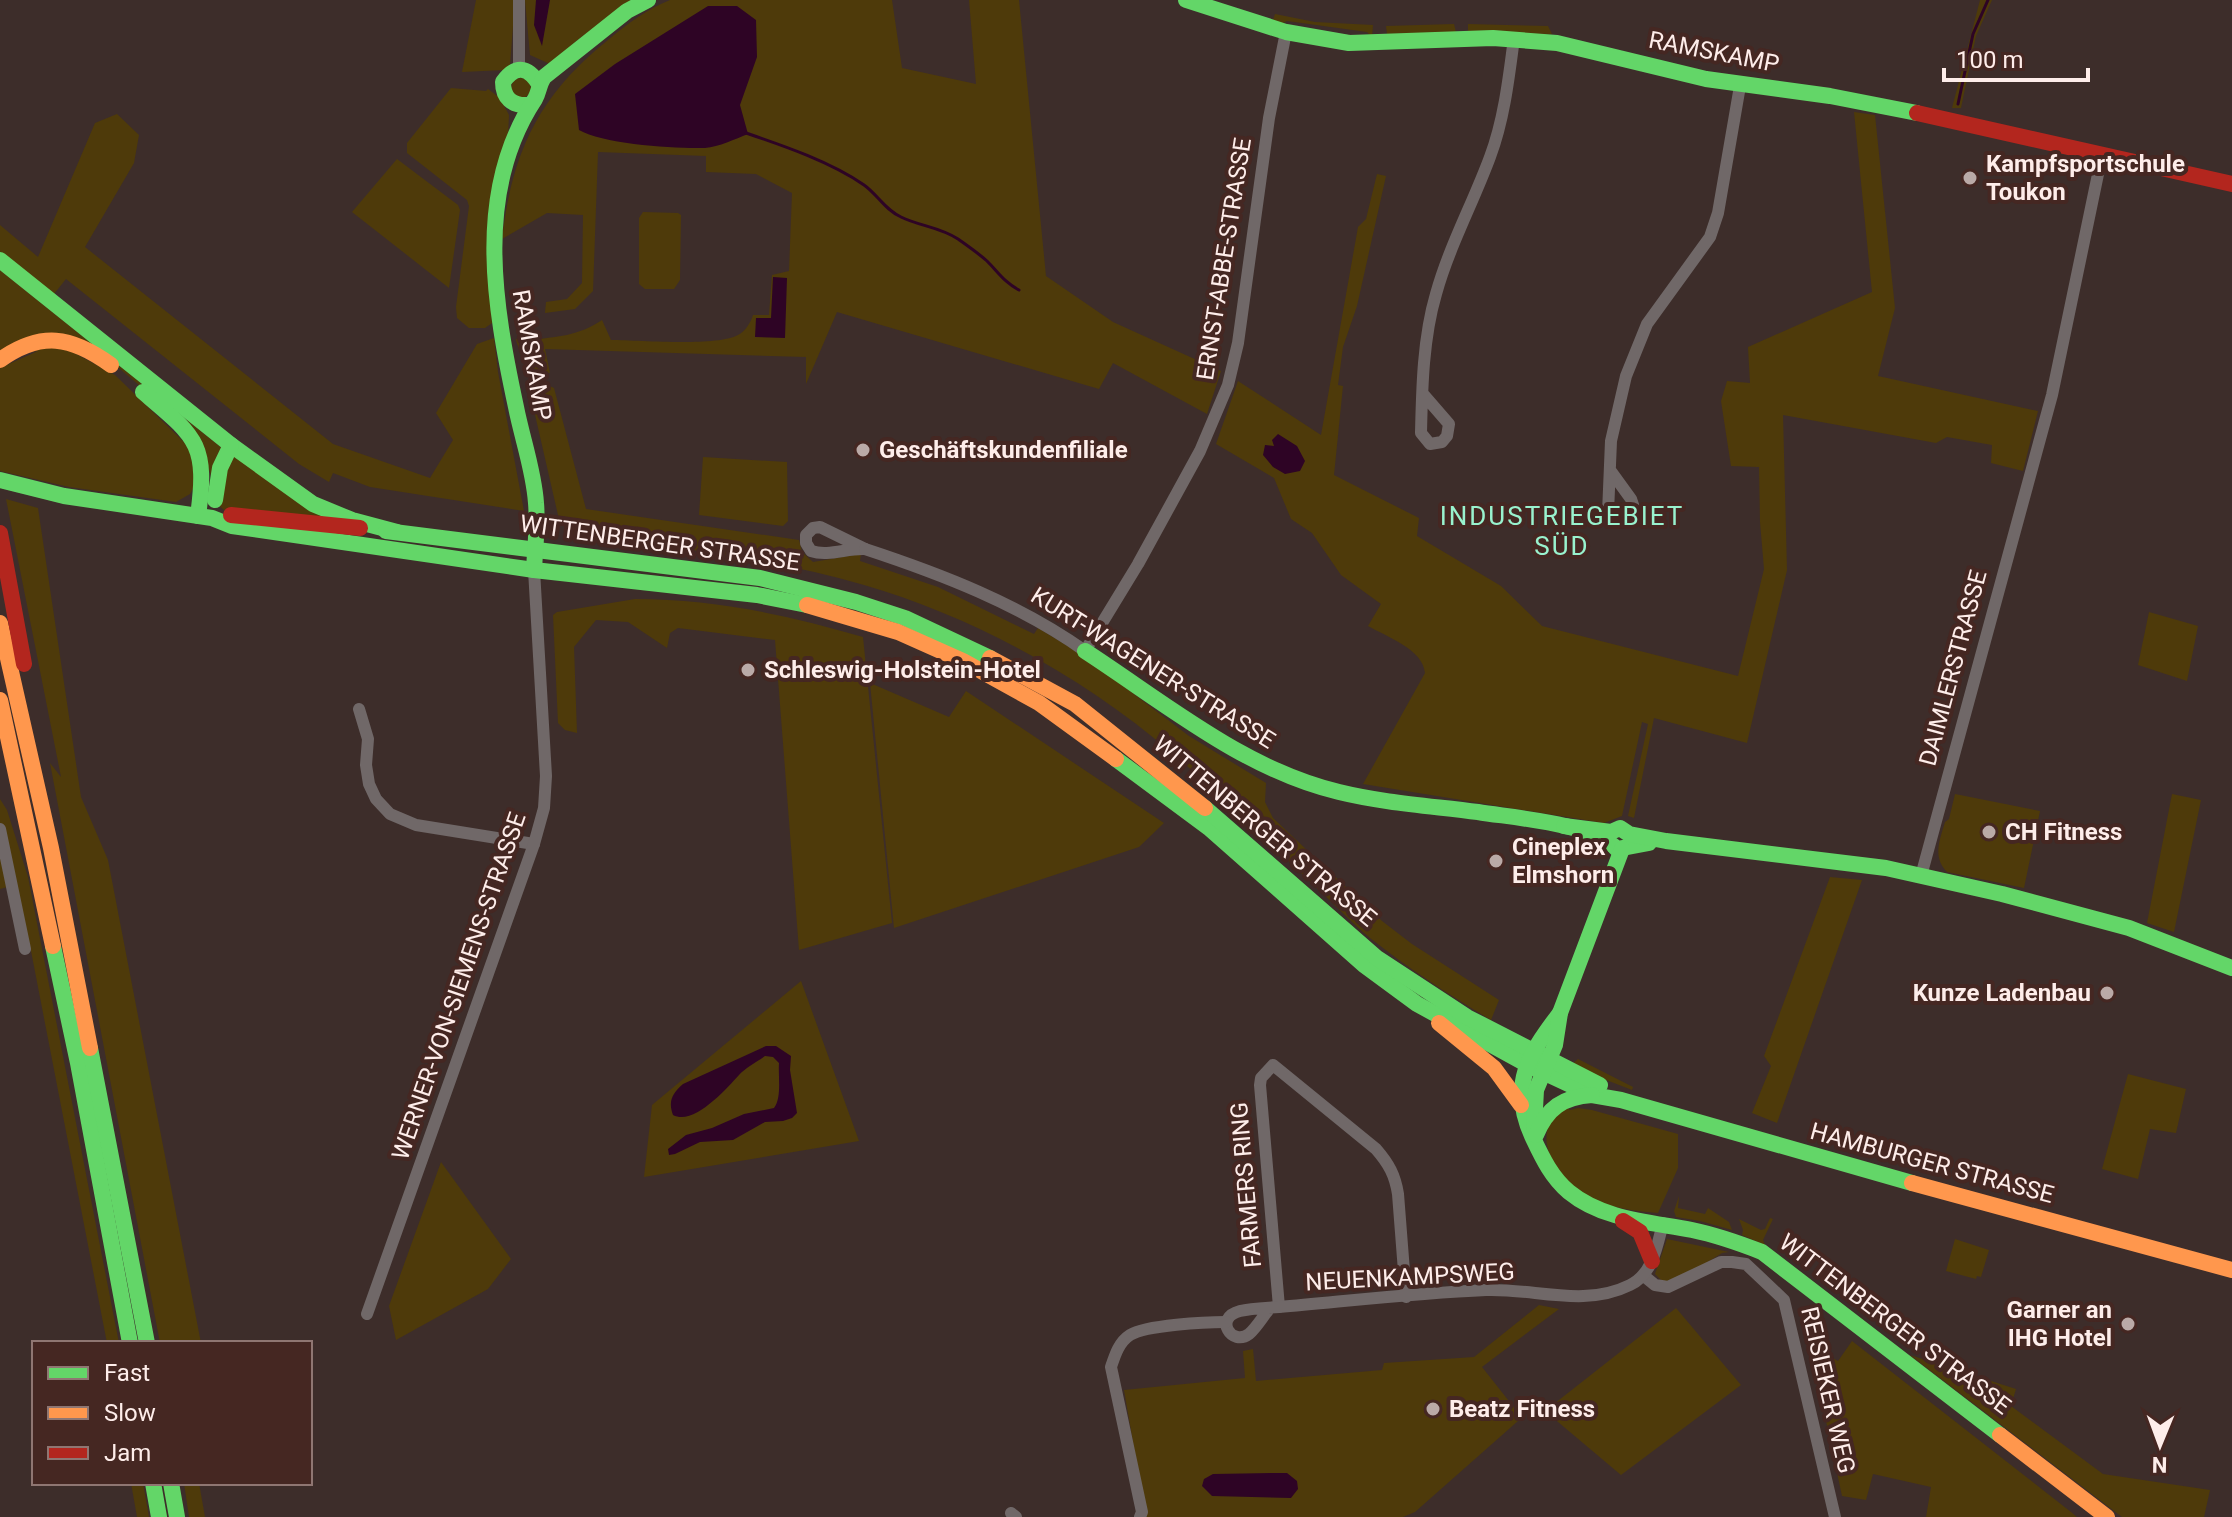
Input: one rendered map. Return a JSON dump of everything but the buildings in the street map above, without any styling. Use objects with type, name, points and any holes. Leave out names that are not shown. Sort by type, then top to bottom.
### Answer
[{"type":"main road","name":"RAMSKAMP","points":[[534,570],[536,502],[495,291],[493,253],[497,191],[521,105],[537,96],[544,77],[627,11],[648,0]]},
{"type":"main road","name":"RAMSKAMP","points":[[1186,0],[1286,32],[1349,43],[1514,38],[1585,49],[1740,86],[1863,102],[2232,184]]},
{"type":"main road","points":[[519,69],[532,73],[539,84]]},
{"type":"main road","name":"RAMSKAMP","points":[[519,69],[507,75],[502,89],[504,96],[521,105]]},
{"type":"main road","points":[[0,260],[231,445],[313,504],[352,520],[397,532]]},
{"type":"main road","points":[[0,360],[14,349],[34,341],[54,339],[78,344],[97,353],[195,439],[204,462],[205,517]]},
{"type":"main road","points":[[205,517],[231,445]]},
{"type":"main road","name":"WITTENBERGER STRASSE","points":[[8,483],[78,498],[205,517],[232,526],[534,570],[663,583],[807,605],[898,632],[963,661],[1039,703],[1209,828],[1364,965],[1417,1004],[1539,1063]]},
{"type":"main road","name":"WITTENBERGER STRASSE","points":[[205,517],[234,514],[535,548],[760,578],[905,618],[971,647],[1075,704],[1218,818],[1377,958],[1539,1063]]},
{"type":"main road","points":[[0,533],[28,683],[35,744],[30,752]]},
{"type":"main road","points":[[0,623],[51,848],[147,1341]]},
{"type":"main road","name":"KURT-WAGENER-STRASSE","points":[[1085,651],[1234,749],[1287,775],[1354,796],[1564,826],[1618,841],[1666,841],[1876,867],[1921,876]]},
{"type":"main road","points":[[0,700],[78,1063],[130,1341]]},
{"type":"main road","points":[[0,785],[16,814],[26,848],[33,852]]},
{"type":"main road","points":[[1521,1105],[1520,1092],[1559,1033],[1560,1013],[1606,887],[1618,841]]},
{"type":"main road","points":[[1921,876],[2129,928],[2232,968]]},
{"type":"main road","points":[[1417,1004],[1491,1063],[1504,1077],[1521,1105]]},
{"type":"main road","name":"WITTENBERGER STRASSE","points":[[1539,1063],[1533,1102],[1536,1136],[1551,1174]]},
{"type":"main road","name":"HAMBURGER STRASSE","points":[[1539,1063],[1592,1095],[1621,1100],[1814,1157],[2232,1270]]},
{"type":"main road","name":"HAMBURGER STRASSE","points":[[1539,1063],[1598,1084],[1621,1100]]},
{"type":"main road","points":[[1536,1136],[1541,1122],[1558,1101],[1592,1095]]},
{"type":"main road","name":"WITTENBERGER STRASSE","points":[[1521,1105],[1536,1153],[1562,1188],[1579,1201],[1618,1218],[1663,1223],[1728,1237],[1762,1252],[2107,1517]]},
{"type":"main road","points":[[1618,1218],[1640,1232],[1652,1261]]},
{"type":"main road","points":[[153,1485],[159,1517]]},
{"type":"main road","points":[[171,1485],[177,1517]]},
{"type":"street","points":[[519,0],[519,69]]},
{"type":"street","name":"ERNST-ABBE-STRASSE","points":[[1085,651],[1138,564],[1194,462],[1228,385],[1238,343],[1269,118],[1286,32]]},
{"type":"street","points":[[1423,394],[1433,303],[1499,128],[1514,38]]},
{"type":"street","points":[[1610,470],[1617,410],[1637,344],[1659,305],[1704,247],[1715,226],[1740,86]]},
{"type":"street","name":"DAIMLERSTRASSE","points":[[1921,876],[2052,395],[2102,155]]},
{"type":"street","name":"KURT-WAGENER-STRASSE","points":[[865,549],[921,567],[973,590],[1046,627],[1085,651]]},
{"type":"street","name":"WERNER-VON-SIEMENS-STRASSE","points":[[367,1314],[534,844],[544,808],[546,776],[534,570]]},
{"type":"street","points":[[359,709],[368,739],[366,765],[369,784],[376,799],[390,814],[416,825],[534,844]]},
{"type":"street","points":[[0,829],[25,949]]},
{"type":"street","name":"FARMERS RING","points":[[1274,1307],[1260,1085],[1261,1078],[1273,1065],[1376,1149],[1389,1164],[1396,1178],[1406,1297]]},
{"type":"street","points":[[1644,1276],[1652,1261],[1663,1223]]},
{"type":"street","name":"REISIEKER WEG","points":[[1644,1276],[1655,1285],[1668,1287],[1721,1262],[1746,1264],[1784,1300],[1835,1517]]},
{"type":"street","name":"NEUENKAMPSWEG","points":[[1140,1517],[1142,1512],[1111,1367],[1116,1351],[1128,1336],[1142,1330],[1226,1322],[1238,1311],[1274,1307],[1489,1290],[1599,1296],[1631,1285],[1644,1276]]},
{"type":"street","name":"NEUENKAMPSWEG","points":[[1226,1322],[1227,1330],[1233,1336],[1242,1337],[1249,1334],[1274,1307]]},
{"type":"shaded area","points":[[476,0],[515,0],[510,65],[505,70],[462,72]]},
{"type":"shaded area","points":[[525,0],[635,0],[580,38],[550,64],[530,55]]},
{"type":"shaded area","points":[[536,0],[550,0],[542,46],[534,25]]},
{"type":"shaded area","points":[[670,0],[892,0],[902,68],[976,84],[969,0],[1019,0],[1046,276],[1113,322],[1221,371],[1207,414],[1113,363],[1099,389],[837,312],[806,384],[806,357],[545,349],[550,373],[526,371],[516,340],[519,335],[528,333],[529,340],[558,337],[576,333],[602,320],[611,340],[695,342],[738,335],[753,315],[769,315],[772,275],[789,271],[792,193],[756,174],[706,172],[706,156],[598,152],[593,291],[575,309],[545,313],[546,302],[567,299],[582,283],[583,215],[547,213],[502,239],[513,179],[522,152],[547,104],[584,61],[608,40],[638,17]]},
{"type":"shaded area","points":[[1980,0],[1992,0],[1976,36],[1961,108],[1952,108]]},
{"type":"shaded area","points":[[708,6],[737,6],[756,20],[757,57],[740,105],[748,134],[716,146],[692,148],[622,142],[579,130],[575,94],[615,64]]},
{"type":"shaded area","points":[[1275,14],[1315,22],[1373,25],[1372,37],[1367,32],[1287,21],[1281,24],[1273,20]]},
{"type":"shaded area","points":[[1454,24],[1456,32],[1387,34],[1386,26]]},
{"type":"shaded area","points":[[1468,24],[1548,26],[1552,34],[1468,33]]},
{"type":"shaded area","points":[[521,78],[528,81],[531,88],[528,95],[521,98],[514,95],[511,88],[514,81]]},
{"type":"shaded area","points":[[451,88],[488,89],[500,98],[509,115],[487,253],[492,323],[485,328],[469,328],[457,318],[469,206],[467,200],[407,153],[407,143]]},
{"type":"shaded area","points":[[1854,112],[1875,115],[1895,308],[1878,376],[2038,411],[2023,471],[1991,463],[1992,445],[1947,437],[1936,443],[1783,415],[1787,570],[1747,743],[1654,718],[1634,818],[1628,816],[1648,724],[1642,722],[1622,816],[1604,823],[1363,784],[1425,673],[1423,665],[1411,650],[1368,626],[1381,604],[1341,575],[1312,533],[1291,519],[1274,478],[1216,444],[1238,381],[1321,435],[1358,227],[1366,219],[1377,174],[1386,176],[1357,306],[1343,347],[1338,385],[1343,386],[1334,475],[1419,518],[1417,536],[1501,586],[1542,626],[1738,676],[1764,569],[1759,467],[1731,466],[1721,401],[1727,381],[1750,383],[1748,347],[1872,292]]},
{"type":"shaded area","points":[[117,114],[139,135],[134,163],[85,247],[333,444],[430,478],[453,440],[436,413],[477,344],[494,338],[524,511],[370,487],[333,473],[329,482],[299,464],[66,279],[54,294],[0,252],[0,225],[38,257],[95,123]]},
{"type":"shaded area","points":[[397,159],[458,205],[460,210],[449,288],[352,212]]},
{"type":"shaded area","points":[[643,212],[681,215],[680,280],[674,289],[645,289],[639,284],[639,218]]},
{"type":"shaded area","points":[[0,270],[223,449],[213,482],[198,435],[89,346],[0,355]]},
{"type":"shaded area","points":[[773,277],[787,278],[785,338],[755,337],[756,318],[771,318]]},
{"type":"shaded area","points":[[56,343],[115,375],[190,448],[196,483],[190,494],[176,502],[69,487],[0,471],[0,368]]},
{"type":"shaded area","points":[[538,384],[554,388],[586,509],[799,540],[802,552],[813,562],[861,554],[860,561],[938,587],[1034,634],[1038,628],[1084,656],[1189,736],[1266,783],[1265,802],[1273,818],[1382,921],[1499,1000],[1491,1020],[1429,981],[1370,938],[1208,785],[1137,725],[1026,652],[905,598],[828,575],[718,554],[571,534],[558,515],[530,393]]},
{"type":"shaded area","points":[[1278,434],[1297,446],[1305,461],[1300,471],[1285,474],[1273,467],[1263,455],[1265,445],[1274,446],[1272,440]]},
{"type":"shaded area","points":[[232,454],[330,519],[224,510],[218,505]]},
{"type":"shaded area","points":[[703,457],[787,462],[788,521],[783,526],[699,515]]},
{"type":"shaded area","points":[[6,499],[38,508],[81,797],[108,860],[201,1341],[160,1341],[50,763],[61,777]]},
{"type":"shaded area","points":[[635,599],[693,602],[750,610],[863,637],[892,923],[799,950],[775,640],[678,628],[670,633],[667,648],[628,622],[596,620],[574,647],[577,733],[565,730],[558,723],[553,615]]},
{"type":"shaded area","points":[[2149,612],[2198,626],[2187,681],[2138,665]]},
{"type":"shaded area","points":[[870,683],[949,717],[966,691],[1164,823],[1139,847],[894,928]]},
{"type":"shaded area","name":"CH Fitness","points":[[1955,794],[2040,811],[2024,888],[1947,872],[1942,866],[1938,854],[1939,841]]},
{"type":"shaded area","points":[[2172,794],[2201,800],[2174,932],[2147,923]]},
{"type":"shaded area","points":[[0,799],[7,810],[28,877],[119,1341],[107,1341],[31,951],[15,885],[0,889]]},
{"type":"shaded area","points":[[1830,877],[1862,880],[1777,1123],[1752,1113],[1771,1066],[1764,1056]]},
{"type":"shaded area","points":[[801,981],[859,1141],[644,1177],[652,1105]]},
{"type":"shaded area","points":[[766,1046],[776,1046],[791,1056],[790,1070],[797,1113],[783,1121],[765,1122],[733,1140],[700,1142],[669,1155],[668,1149],[686,1135],[744,1114],[774,1108],[779,1093],[779,1063],[773,1057],[765,1056],[744,1070],[700,1111],[681,1117],[673,1115],[671,1106],[674,1095],[683,1084]]},
{"type":"shaded area","points":[[1578,1059],[1633,1087],[1632,1090],[1570,1066]]},
{"type":"shaded area","points":[[2128,1074],[2186,1089],[2176,1133],[2150,1129],[2138,1179],[2102,1169]]},
{"type":"shaded area","points":[[1564,1105],[1570,1110],[1592,1110],[1678,1134],[1678,1168],[1658,1213],[1619,1208],[1597,1201],[1560,1172],[1547,1145],[1547,1131],[1552,1118]]},
{"type":"shaded area","points":[[441,1162],[511,1259],[488,1289],[396,1340],[389,1306]]},
{"type":"shaded area","points":[[1679,1196],[1678,1208],[1705,1214],[1708,1208],[1729,1222],[1732,1230],[1676,1217],[1674,1211]]},
{"type":"shaded area","points":[[1770,1218],[1773,1219],[1763,1240],[1765,1245],[1742,1235],[1739,1219],[1761,1230],[1765,1229]]},
{"type":"shaded area","points":[[1667,1239],[1729,1252],[1722,1253],[1679,1280],[1663,1282],[1655,1274]]},
{"type":"shaded area","points":[[1955,1239],[1989,1250],[1981,1277],[1977,1276],[1976,1279],[1946,1271]]},
{"type":"shaded area","points":[[1539,1305],[1559,1309],[1482,1367],[1516,1410],[1518,1421],[1415,1512],[1403,1517],[1146,1517],[1124,1390],[1245,1378],[1243,1351],[1253,1349],[1256,1381],[1382,1370],[1384,1363],[1474,1357]]},
{"type":"shaded area","points":[[1676,1308],[1741,1385],[1621,1475],[1545,1411]]},
{"type":"shaded area","points":[[1852,1341],[2077,1517],[1926,1517],[1931,1487],[1873,1474],[1866,1500],[1842,1496],[1810,1346],[1838,1361]]},
{"type":"shaded area","points":[[1910,1355],[2016,1389],[2011,1406],[2103,1474],[2210,1490],[2204,1517],[2122,1517]]},
{"type":"shaded area","points":[[1287,1473],[1297,1481],[1298,1489],[1291,1498],[1212,1496],[1202,1486],[1204,1479],[1213,1474]]},
{"type":"shaded area","points":[[131,1485],[143,1485],[149,1517],[137,1517]]},
{"type":"shaded area","points":[[184,1485],[199,1485],[205,1517],[189,1517]]},
{"type":"waterway","points":[[1958,104],[1973,34],[1988,0]]},
{"type":"waterway","points":[[746,133],[807,155],[851,177],[869,189],[895,214],[958,239],[1019,290]]},
{"type":"traffic: fast","points":[[534,570],[535,491],[508,368],[496,289],[496,210],[503,172],[516,134],[544,77],[627,11],[648,0]]},
{"type":"traffic: fast","points":[[1186,0],[1286,32],[1349,43],[1493,38],[1557,43],[1706,79],[1830,96],[1917,113]]},
{"type":"traffic: fast","points":[[528,105],[510,100],[503,82],[513,72],[522,70],[531,74],[539,84]]},
{"type":"traffic: fast","points":[[0,260],[231,445],[313,504],[352,520],[397,532]]},
{"type":"traffic: fast","points":[[143,392],[175,420],[194,444],[201,472],[198,516]]},
{"type":"traffic: fast","points":[[215,500],[220,468],[231,445]]},
{"type":"traffic: fast","points":[[0,480],[64,496],[212,518],[232,526],[534,570],[757,595],[807,605]]},
{"type":"traffic: fast","points":[[386,531],[760,578],[905,618],[990,658]]},
{"type":"traffic: fast","points":[[1085,651],[1207,733],[1304,782],[1373,799],[1571,827],[1605,840],[1617,849],[1649,843]]},
{"type":"traffic: fast","points":[[1116,759],[1209,828],[1364,965],[1417,1004],[1530,1066],[1592,1095],[1621,1100],[1912,1183]]},
{"type":"traffic: fast","points":[[1205,808],[1377,958],[1467,1017],[1600,1085]]},
{"type":"traffic: fast","points":[[1564,826],[1611,832],[1620,828],[1629,834],[1666,841],[1886,868],[2002,894],[2129,928],[2232,968]]},
{"type":"traffic: fast","points":[[1534,1127],[1536,1090],[1555,1045],[1560,1013],[1622,849]]},
{"type":"traffic: fast","points":[[53,946],[130,1341]]},
{"type":"traffic: fast","points":[[1560,1013],[1531,1057],[1525,1071],[1522,1101],[1525,1118],[1536,1144],[1557,1180],[1569,1192],[1612,1214],[1701,1232],[1762,1252],[2000,1435]]},
{"type":"traffic: fast","points":[[90,1048],[147,1341]]},
{"type":"traffic: fast","points":[[1536,1135],[1545,1118],[1557,1106],[1573,1098],[1592,1095]]},
{"type":"traffic: fast","points":[[153,1485],[159,1517]]},
{"type":"traffic: fast","points":[[171,1485],[177,1517]]},
{"type":"traffic: slow","points":[[0,360],[29,344],[56,341],[83,348],[111,365]]},
{"type":"traffic: slow","points":[[807,605],[898,632],[963,661],[1039,703],[1116,759]]},
{"type":"traffic: slow","points":[[0,623],[51,848],[90,1048]]},
{"type":"traffic: slow","points":[[990,658],[1075,704],[1205,808]]},
{"type":"traffic: slow","points":[[0,700],[53,946]]},
{"type":"traffic: slow","points":[[1439,1023],[1494,1068],[1521,1105]]},
{"type":"traffic: slow","points":[[1912,1183],[2232,1270]]},
{"type":"traffic: slow","points":[[2000,1435],[2107,1517]]},
{"type":"traffic: jam","points":[[1917,113],[2232,184]]},
{"type":"traffic: jam","points":[[231,515],[360,528]]},
{"type":"traffic: jam","points":[[0,533],[24,664]]},
{"type":"traffic: jam","points":[[1623,1221],[1640,1232],[1652,1261]]},
{"type":"place","name":"Kampfsportschule Toukon","points":[[1970,178]]},
{"type":"place","name":"Geschäftskundenfiliale","points":[[863,450]]},
{"type":"place","name":"Schleswig-Holstein-Hotel","points":[[748,670]]},
{"type":"place","name":"CH Fitness","points":[[1989,832]]},
{"type":"place","name":"Cineplex Elmshorn","points":[[1496,861]]},
{"type":"place","name":"Kunze Ladenbau","points":[[2107,993]]},
{"type":"place","name":"Garner an IHG Hotel","points":[[2128,1324]]},
{"type":"place","name":"Beatz Fitness","points":[[1433,1409]]},
{"type":"district","name":"INDUSTRIEGEBIET SÜD","points":[[1562,531]]}]
